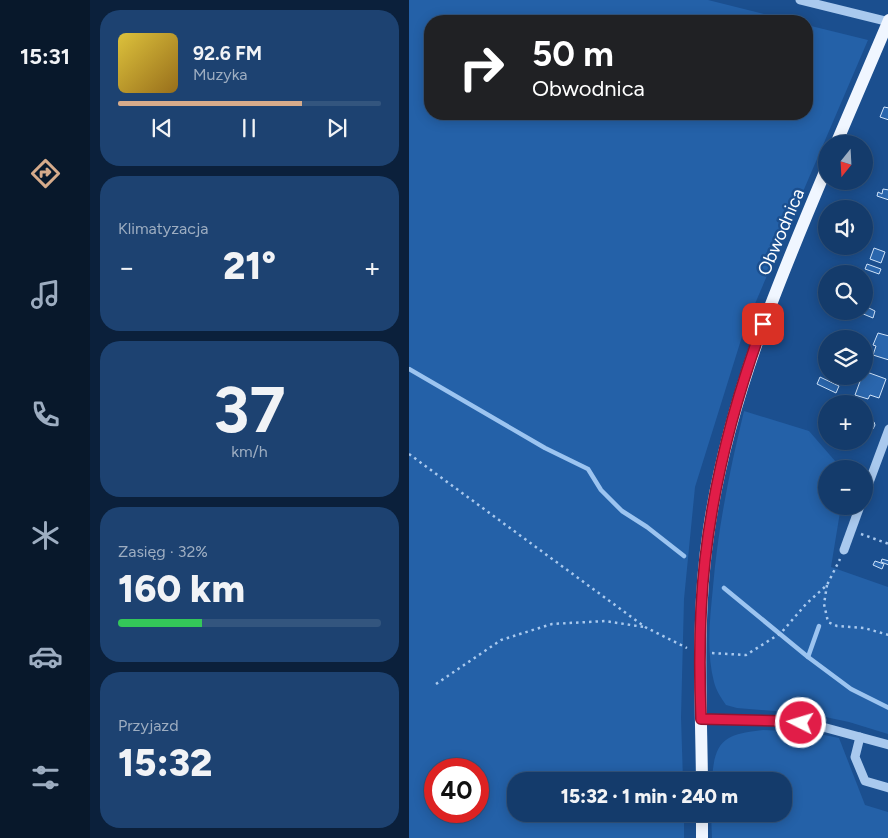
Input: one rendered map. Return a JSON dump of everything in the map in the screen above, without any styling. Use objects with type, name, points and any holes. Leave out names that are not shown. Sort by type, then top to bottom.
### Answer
[{"type":"main road","points":[[841,135],[888,21]]},
{"type":"main road","name":"Obwodnica","points":[[702,772],[700,653],[702,592],[709,528],[734,415],[752,354],[773,294],[818,188]]},
{"type":"main road","points":[[702,822],[702,838]]},
{"type":"street","points":[[800,0],[888,21]]},
{"type":"street","points":[[873,471],[888,429]]},
{"type":"street","points":[[844,550],[857,515]]},
{"type":"street","points":[[701,719],[782,721],[819,726],[888,745]]},
{"type":"street","points":[[860,738],[855,757],[865,781],[888,788]]},
{"type":"path","points":[[409,454],[645,627],[674,643],[700,653],[746,656],[781,633],[806,604],[827,585]]},
{"type":"path","points":[[851,530],[888,544]]},
{"type":"path","points":[[844,550],[827,585],[824,604],[828,622],[837,626],[864,628],[888,635]]},
{"type":"path","points":[[436,684],[501,640],[552,624],[605,621],[645,627]]},
{"type":"shaded area","points":[[409,0],[708,0],[768,15],[424,15],[424,120],[813,120],[813,26],[868,40],[827,135],[818,135],[818,157],[745,327],[695,487],[684,599],[681,717],[683,772],[507,772],[507,822],[684,822],[684,838],[409,838]]},
{"type":"shaded area","points":[[744,411],[809,431],[818,441],[818,450],[826,450],[834,460],[818,460],[818,515],[840,515],[831,567],[888,587],[888,734],[849,722],[811,714],[737,708],[726,705],[716,688],[710,658],[710,623],[718,542]]},
{"type":"shaded area","points":[[763,730],[809,732],[839,738],[865,805],[888,812],[888,838],[712,838],[711,822],[792,822],[792,772],[713,772],[715,757],[724,742],[730,737]]},
{"type":"building","points":[[884,107],[889,108],[889,120],[880,117]]},
{"type":"building","points":[[883,189],[889,190],[889,200],[877,196],[878,192],[882,194]]},
{"type":"building","points":[[874,248],[885,252],[881,263],[870,259]]},
{"type":"building","points":[[873,266],[881,269],[879,274],[873,272]]},
{"type":"building","points":[[878,333],[889,336],[889,360],[873,355],[876,346],[873,345]]},
{"type":"building","points":[[873,374],[886,379],[879,398],[873,395],[855,395],[859,385],[873,385]]},
{"type":"building","points":[[819,385],[837,385],[839,386],[836,393]]},
{"type":"building","points":[[882,559],[889,561],[889,565],[881,562]]},
{"type":"building","points":[[875,561],[884,564],[882,569],[873,565]]},
{"type":"waterway","points":[[409,369],[545,448],[588,469],[601,490],[622,511],[647,527],[684,556]]},
{"type":"waterway","points":[[724,588],[808,657],[851,689],[889,708]]},
{"type":"waterway","points":[[808,657],[819,626]]},
{"type":"route","points":[[763,324],[734,415],[720,471],[709,528],[702,592],[701,719],[801,723]]}]
